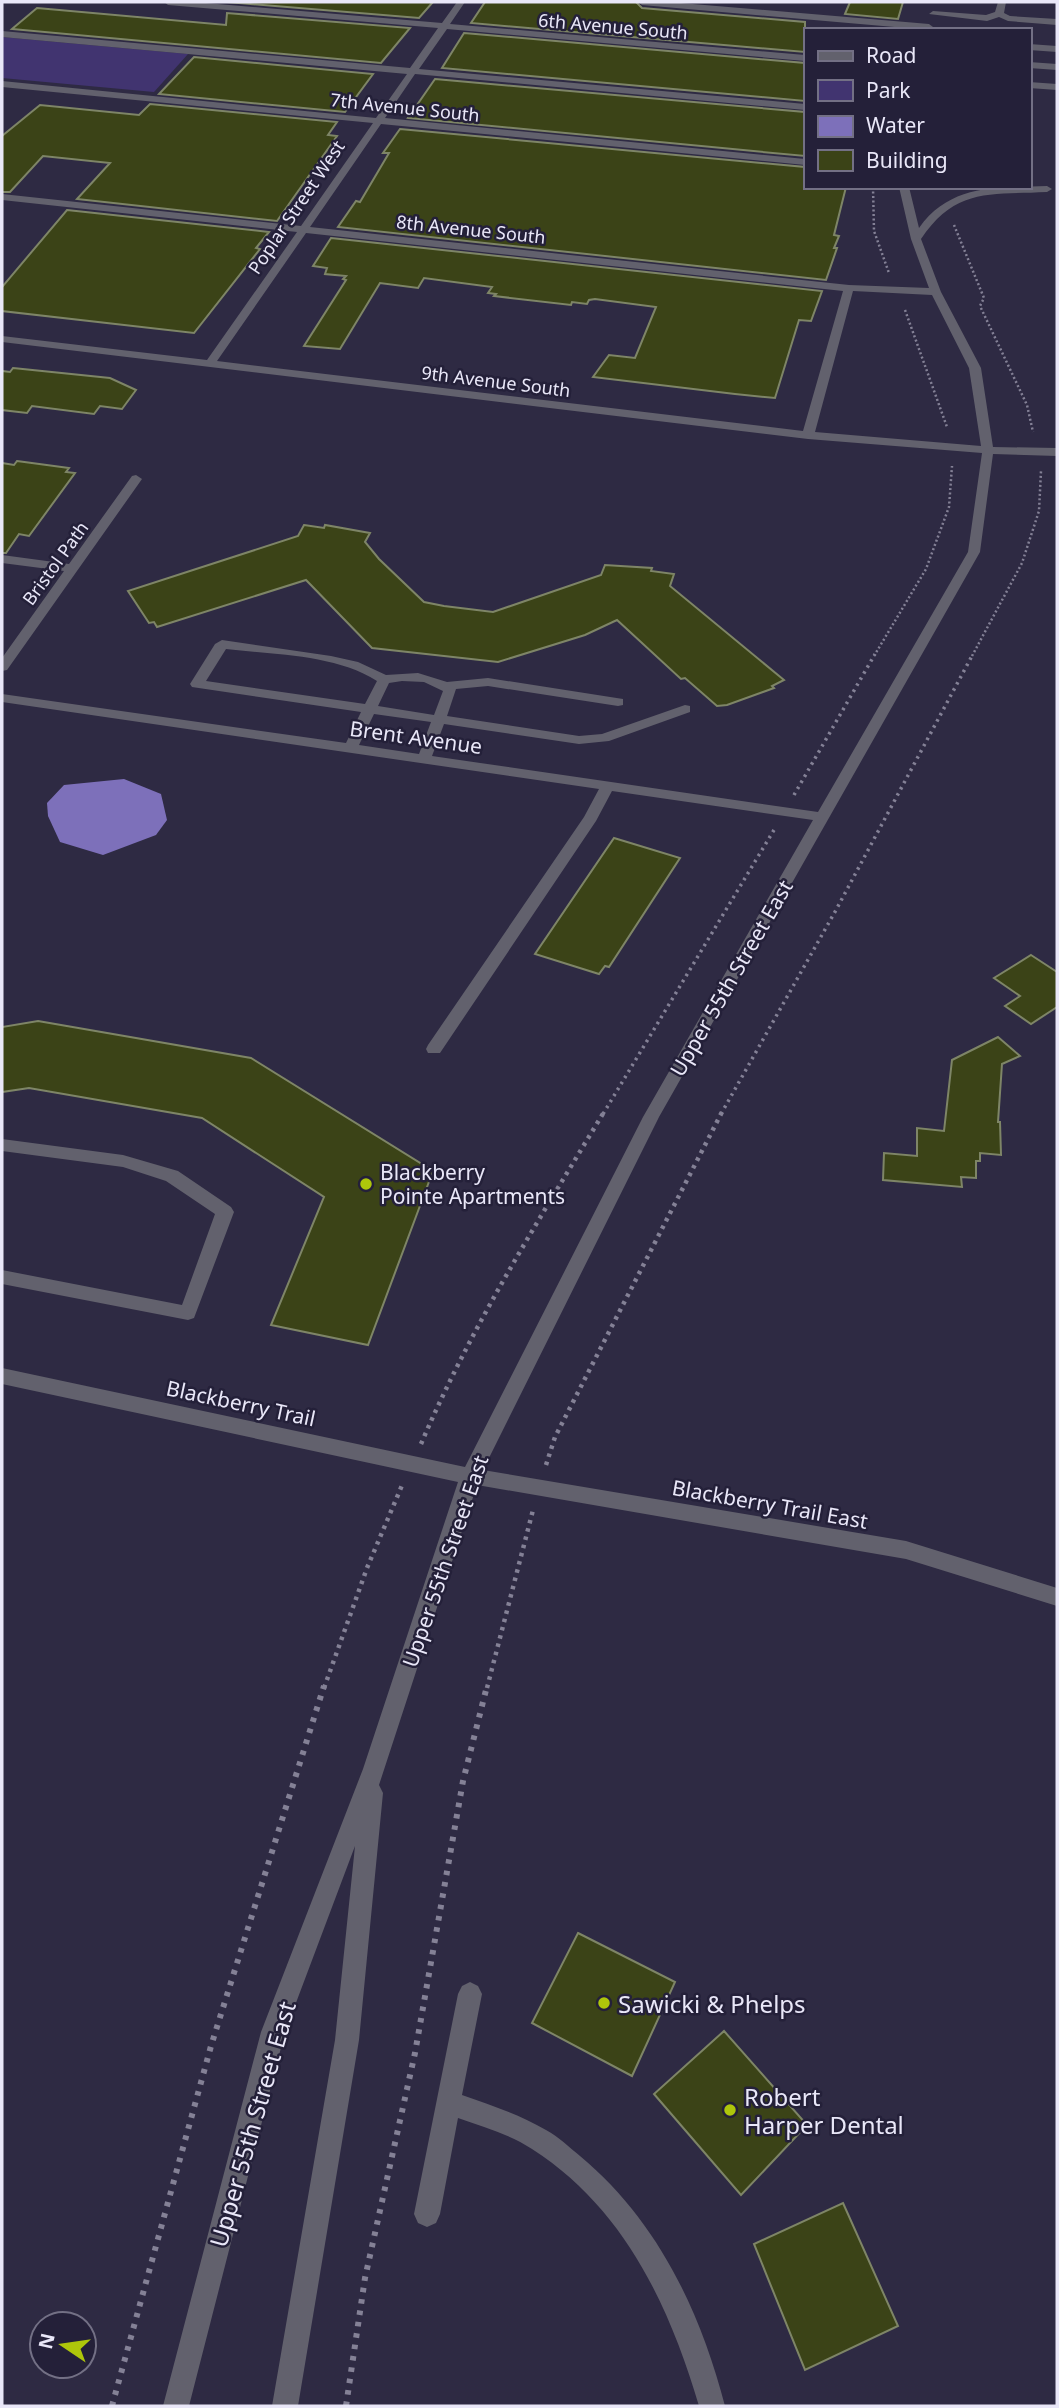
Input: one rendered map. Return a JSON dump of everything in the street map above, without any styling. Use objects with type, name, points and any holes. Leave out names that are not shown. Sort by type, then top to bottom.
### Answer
[{"type":"street","name":"6th Avenue South","points":[[168,2],[804,58]]},
{"type":"street","name":"Poplar Street West","points":[[210,364],[461,2]]},
{"type":"street","points":[[642,2],[929,28],[936,2]]},
{"type":"street","points":[[999,14],[1002,2]]},
{"type":"street","points":[[933,13],[977,17],[999,14],[1007,18],[1057,22]]},
{"type":"street","points":[[974,28],[977,17]]},
{"type":"street","points":[[2,34],[804,107]]},
{"type":"street","points":[[1031,47],[1057,49]]},
{"type":"street","points":[[1031,65],[1057,67]]},
{"type":"street","name":"7th Avenue South","points":[[2,84],[804,162]]},
{"type":"street","points":[[1031,85],[1057,87]]},
{"type":"street","points":[[1031,187],[1052,190]]},
{"type":"street","name":"Upper 55th Street East","points":[[176,2406],[273,2032],[374,1769],[470,1476],[651,1117],[974,552],[988,450],[975,368],[936,292],[916,239],[904,189]]},
{"type":"street","points":[[916,239],[933,215],[950,202],[980,194],[1052,190]]},
{"type":"street","name":"8th Avenue South","points":[[2,197],[849,288],[936,292]]},
{"type":"street","points":[[808,435],[849,288]]},
{"type":"street","name":"9th Avenue South","points":[[2,339],[808,435],[988,450],[1057,452]]},
{"type":"street","name":"Bristol Path","points":[[2,667],[136,479]]},
{"type":"street","points":[[2,559],[74,568]]},
{"type":"street","points":[[618,702],[488,682],[446,686],[420,676],[384,680],[374,671],[351,663],[222,644],[197,684],[579,740],[604,738],[685,709]]},
{"type":"street","points":[[350,749],[384,680]]},
{"type":"street","points":[[424,760],[450,690],[446,686]]},
{"type":"street","name":"Brent Avenue","points":[[2,698],[824,817]]},
{"type":"street","points":[[435,1049],[591,818],[607,787]]},
{"type":"street","points":[[2,1145],[123,1161],[172,1176],[225,1212],[188,1313],[2,1278]]},
{"type":"street","name":"Blackberry Trail","points":[[2,1376],[470,1476]]},
{"type":"street","name":"Blackberry Trail East","points":[[470,1476],[906,1550],[1057,1597]]},
{"type":"street","name":"Upper 55th Street East","points":[[285,2406],[348,2040],[374,1769]]},
{"type":"street","points":[[427,2214],[470,1994]]},
{"type":"street","points":[[448,2102],[534,2136],[593,2181],[634,2229],[670,2287],[698,2353],[712,2406]]},
{"type":"path","points":[[112,2406],[155,2237],[231,1975],[374,1545],[445,1388],[494,1294],[785,812],[825,737],[926,569],[949,507],[954,447],[898,290],[882,259],[874,231],[873,189]]},
{"type":"path","points":[[346,2406],[365,2278],[415,2053],[463,1781],[539,1487],[555,1437],[742,1073],[836,910],[1022,563],[1039,511],[1041,468],[1027,405],[980,306],[985,298],[954,224],[959,213]]},
{"type":"green space","points":[[2,37],[188,54],[154,92],[2,78]]},
{"type":"water","points":[[124,779],[161,794],[167,820],[156,835],[103,855],[60,842],[48,816],[47,803],[64,785]]},
{"type":"building","points":[[227,2],[433,2],[419,18]]},
{"type":"building","points":[[485,2],[636,2],[642,8],[805,22],[804,52],[471,23]]},
{"type":"building","points":[[850,2],[903,2],[898,19],[845,14]]},
{"type":"building","points":[[37,8],[226,25],[227,13],[410,28],[381,63],[12,29]]},
{"type":"building","points":[[464,33],[804,63],[804,101],[442,68]]},
{"type":"building","points":[[194,57],[373,74],[345,112],[159,94]]},
{"type":"building","points":[[435,79],[804,112],[804,156],[408,118]]},
{"type":"building","points":[[150,104],[337,122],[328,135],[337,136],[277,221],[77,199],[110,163],[43,156],[10,192],[2,192],[2,136],[40,105],[139,115]]},
{"type":"building","points":[[400,129],[804,167],[804,189],[846,189],[834,235],[839,236],[834,248],[837,248],[826,280],[338,227],[356,201],[360,202],[389,153],[383,153]]},
{"type":"building","points":[[67,210],[269,232],[256,248],[260,249],[194,333],[2,311],[2,287]]},
{"type":"building","points":[[331,238],[822,291],[811,321],[799,320],[775,398],[735,394],[593,377],[609,355],[635,358],[656,307],[595,299],[589,300],[587,304],[572,302],[571,305],[494,296],[496,294],[488,293],[492,287],[424,278],[418,288],[380,283],[340,349],[304,346],[346,280],[343,279],[346,276],[325,274],[327,268],[313,266]]},
{"type":"building","points":[[13,368],[110,378],[136,390],[122,409],[100,406],[94,414],[32,406],[27,413],[2,410],[2,371],[10,372]]},
{"type":"building","points":[[17,461],[69,468],[66,472],[75,473],[29,536],[19,534],[6,553],[2,553],[2,463],[14,465]]},
{"type":"building","points":[[304,525],[324,528],[325,525],[370,533],[365,542],[379,559],[424,602],[444,606],[493,612],[601,575],[605,565],[652,568],[651,571],[674,574],[670,586],[784,680],[772,686],[774,688],[717,706],[685,678],[681,679],[617,620],[585,635],[498,662],[372,648],[306,580],[157,627],[154,622],[149,623],[128,591],[298,536]]},
{"type":"building","points":[[614,838],[680,858],[609,967],[605,966],[599,974],[535,954]]},
{"type":"building","points":[[1031,955],[1057,972],[1057,1007],[1031,1024],[1005,1006],[1020,996],[994,978]]},
{"type":"building","name":"Blackberry Pointe Apartments","points":[[38,1021],[251,1058],[433,1171],[368,1345],[271,1325],[324,1197],[202,1118],[29,1088],[2,1092],[2,1027]]},
{"type":"building","points":[[998,1037],[1020,1056],[1002,1064],[998,1122],[1001,1155],[980,1153],[980,1161],[976,1161],[976,1178],[961,1177],[962,1187],[883,1180],[884,1153],[917,1156],[917,1128],[944,1131],[952,1060]]},
{"type":"building","name":"Sawicki & Phelps","points":[[578,1933],[675,1982],[632,2076],[532,2023]]},
{"type":"building","name":"Robert Harper Dental","points":[[724,2031],[807,2125],[741,2195],[654,2094]]},
{"type":"building","points":[[843,2203],[898,2326],[805,2370],[754,2244]]},
{"type":"place","name":"Blackberry Pointe Apartments","points":[[366,1184]]},
{"type":"place","name":"Sawicki & Phelps","points":[[604,2003]]},
{"type":"place","name":"Robert Harper Dental","points":[[730,2110]]}]
